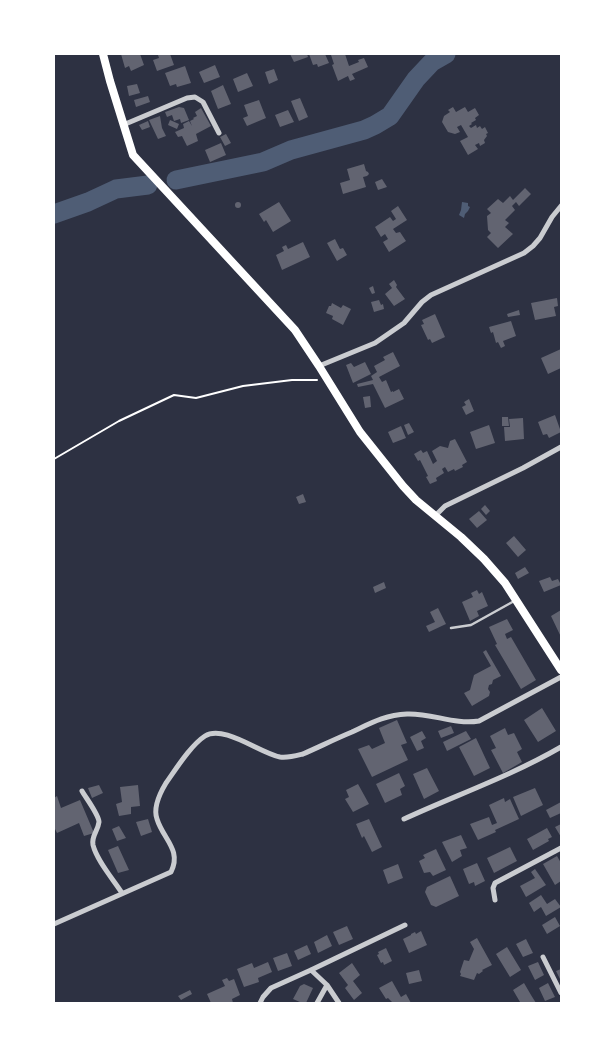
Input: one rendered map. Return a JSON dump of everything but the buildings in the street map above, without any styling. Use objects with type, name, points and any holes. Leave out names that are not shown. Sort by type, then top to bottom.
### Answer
[{"type":"main road","points":[[103,54],[133,155],[295,330],[360,432],[374,450],[416,500],[461,537],[505,583],[558,660],[561,670]]},
{"type":"street","points":[[123,125],[187,98],[195,97],[203,102],[219,133]]},
{"type":"street","points":[[319,366],[375,343],[404,323],[422,302],[431,295],[524,253],[540,238],[561,206]]},
{"type":"street","points":[[435,516],[445,506],[523,468],[561,446]]},
{"type":"street","points":[[54,924],[170,872],[175,857],[157,819],[156,809],[164,786],[194,746],[205,736],[212,733],[220,733],[234,737],[271,754],[290,757],[302,754],[385,717],[407,714],[424,715],[457,722],[479,720],[561,676]]},
{"type":"street","points":[[404,818],[503,777],[561,747]]},
{"type":"street","points":[[82,791],[98,818],[99,824],[93,839],[94,846],[100,860],[122,893]]},
{"type":"street","points":[[494,900],[493,888],[495,883],[561,848]]},
{"type":"street","points":[[260,1003],[263,996],[271,988],[406,924]]},
{"type":"street","points":[[543,957],[561,993]]},
{"type":"street","points":[[311,970],[326,985],[339,1003]]},
{"type":"street","points":[[317,1003],[326,985]]},
{"type":"lane","points":[[451,628],[471,625],[516,600]]},
{"type":"path","points":[[54,459],[119,421],[174,395],[196,398],[244,386],[292,380],[320,380],[326,377]]},
{"type":"water","points":[[462,202],[468,203],[470,207],[464,218],[459,215]]},
{"type":"waterway","points":[[176,180],[263,162],[291,150],[364,130],[375,125],[390,116],[416,79],[432,62],[446,54]]},
{"type":"waterway","points":[[54,214],[88,202],[116,189],[148,185]]}]
